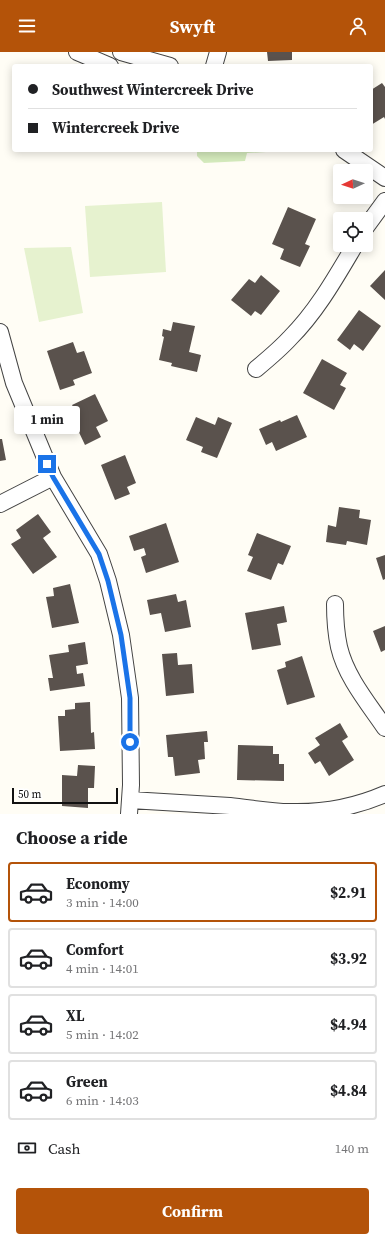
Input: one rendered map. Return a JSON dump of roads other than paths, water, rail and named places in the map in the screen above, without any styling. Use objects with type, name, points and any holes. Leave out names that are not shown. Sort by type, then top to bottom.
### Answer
[{"type":"street","points":[[78,52],[105,64]]},
{"type":"street","points":[[121,52],[163,64]]},
{"type":"street","points":[[215,64],[218,52]]},
{"type":"street","points":[[347,152],[385,178]]},
{"type":"street","points":[[373,217],[385,201]]},
{"type":"street","points":[[256,369],[291,338],[315,308],[338,275],[350,252]]},
{"type":"street","points":[[0,332],[14,383],[53,477],[99,554],[108,581],[119,627],[130,698],[131,786],[129,807],[230,806],[290,812],[316,812],[339,809],[368,802],[385,794]]},
{"type":"street","points":[[0,504],[53,477]]},
{"type":"street","points":[[335,604],[339,648],[345,664],[385,728]]}]
